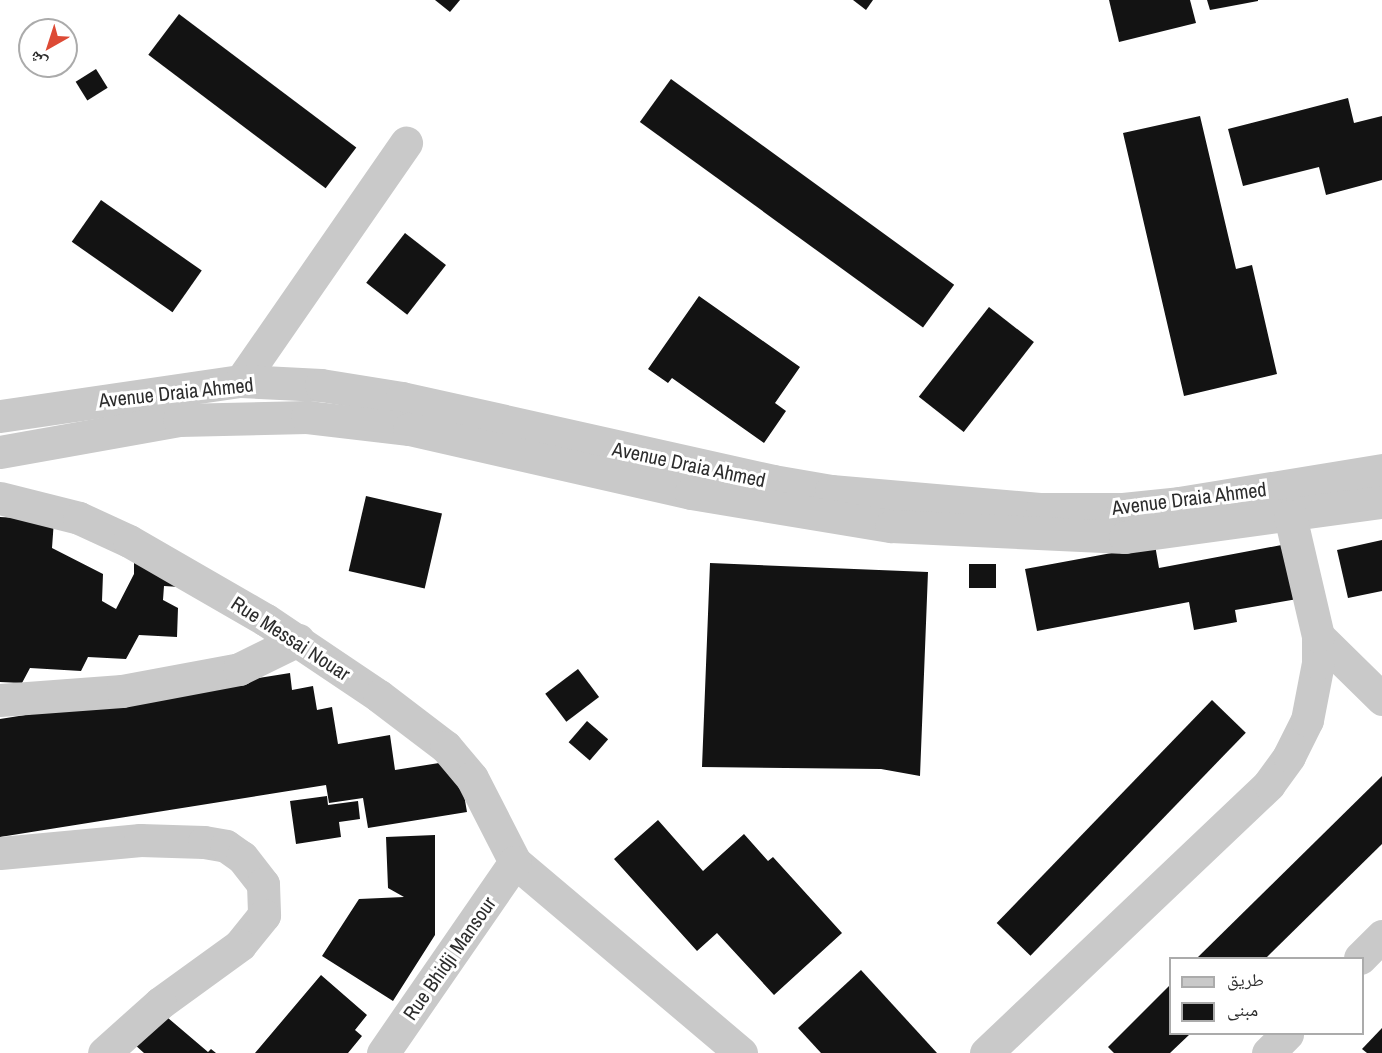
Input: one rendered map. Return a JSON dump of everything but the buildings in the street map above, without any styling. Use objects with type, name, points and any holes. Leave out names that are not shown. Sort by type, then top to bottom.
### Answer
[{"type":"street","points":[[241,381],[406,143]]},
{"type":"street","name":"Avenue Draia Ahmed","points":[[0,416],[241,381],[321,385],[402,398],[703,495],[807,514],[913,527],[1125,537],[1382,502]]},
{"type":"street","name":"Avenue Draia Ahmed","points":[[0,452],[179,420],[307,417],[715,471],[831,491],[1042,509],[1154,506],[1382,470]]},
{"type":"street","name":"Rue Messai Nouar","points":[[0,498],[80,518],[129,541],[298,640],[446,747],[472,778],[515,862]]},
{"type":"street","points":[[986,1053],[1269,784],[1289,756],[1307,720],[1318,663],[1318,636],[1290,516]]},
{"type":"street","points":[[1318,636],[1382,699]]},
{"type":"street","points":[[0,700],[122,691],[239,669],[298,640]]},
{"type":"street","points":[[0,853],[140,840],[204,842],[226,846],[243,857],[262,884],[264,915],[240,945],[160,1003],[104,1053]]},
{"type":"street","points":[[515,862],[741,1053]]},
{"type":"street","name":"Rue Bhidji Mansour","points":[[383,1053],[515,862]]},
{"type":"street","points":[[1361,957],[1382,936]]},
{"type":"street","points":[[1268,1053],[1286,1035]]}]
